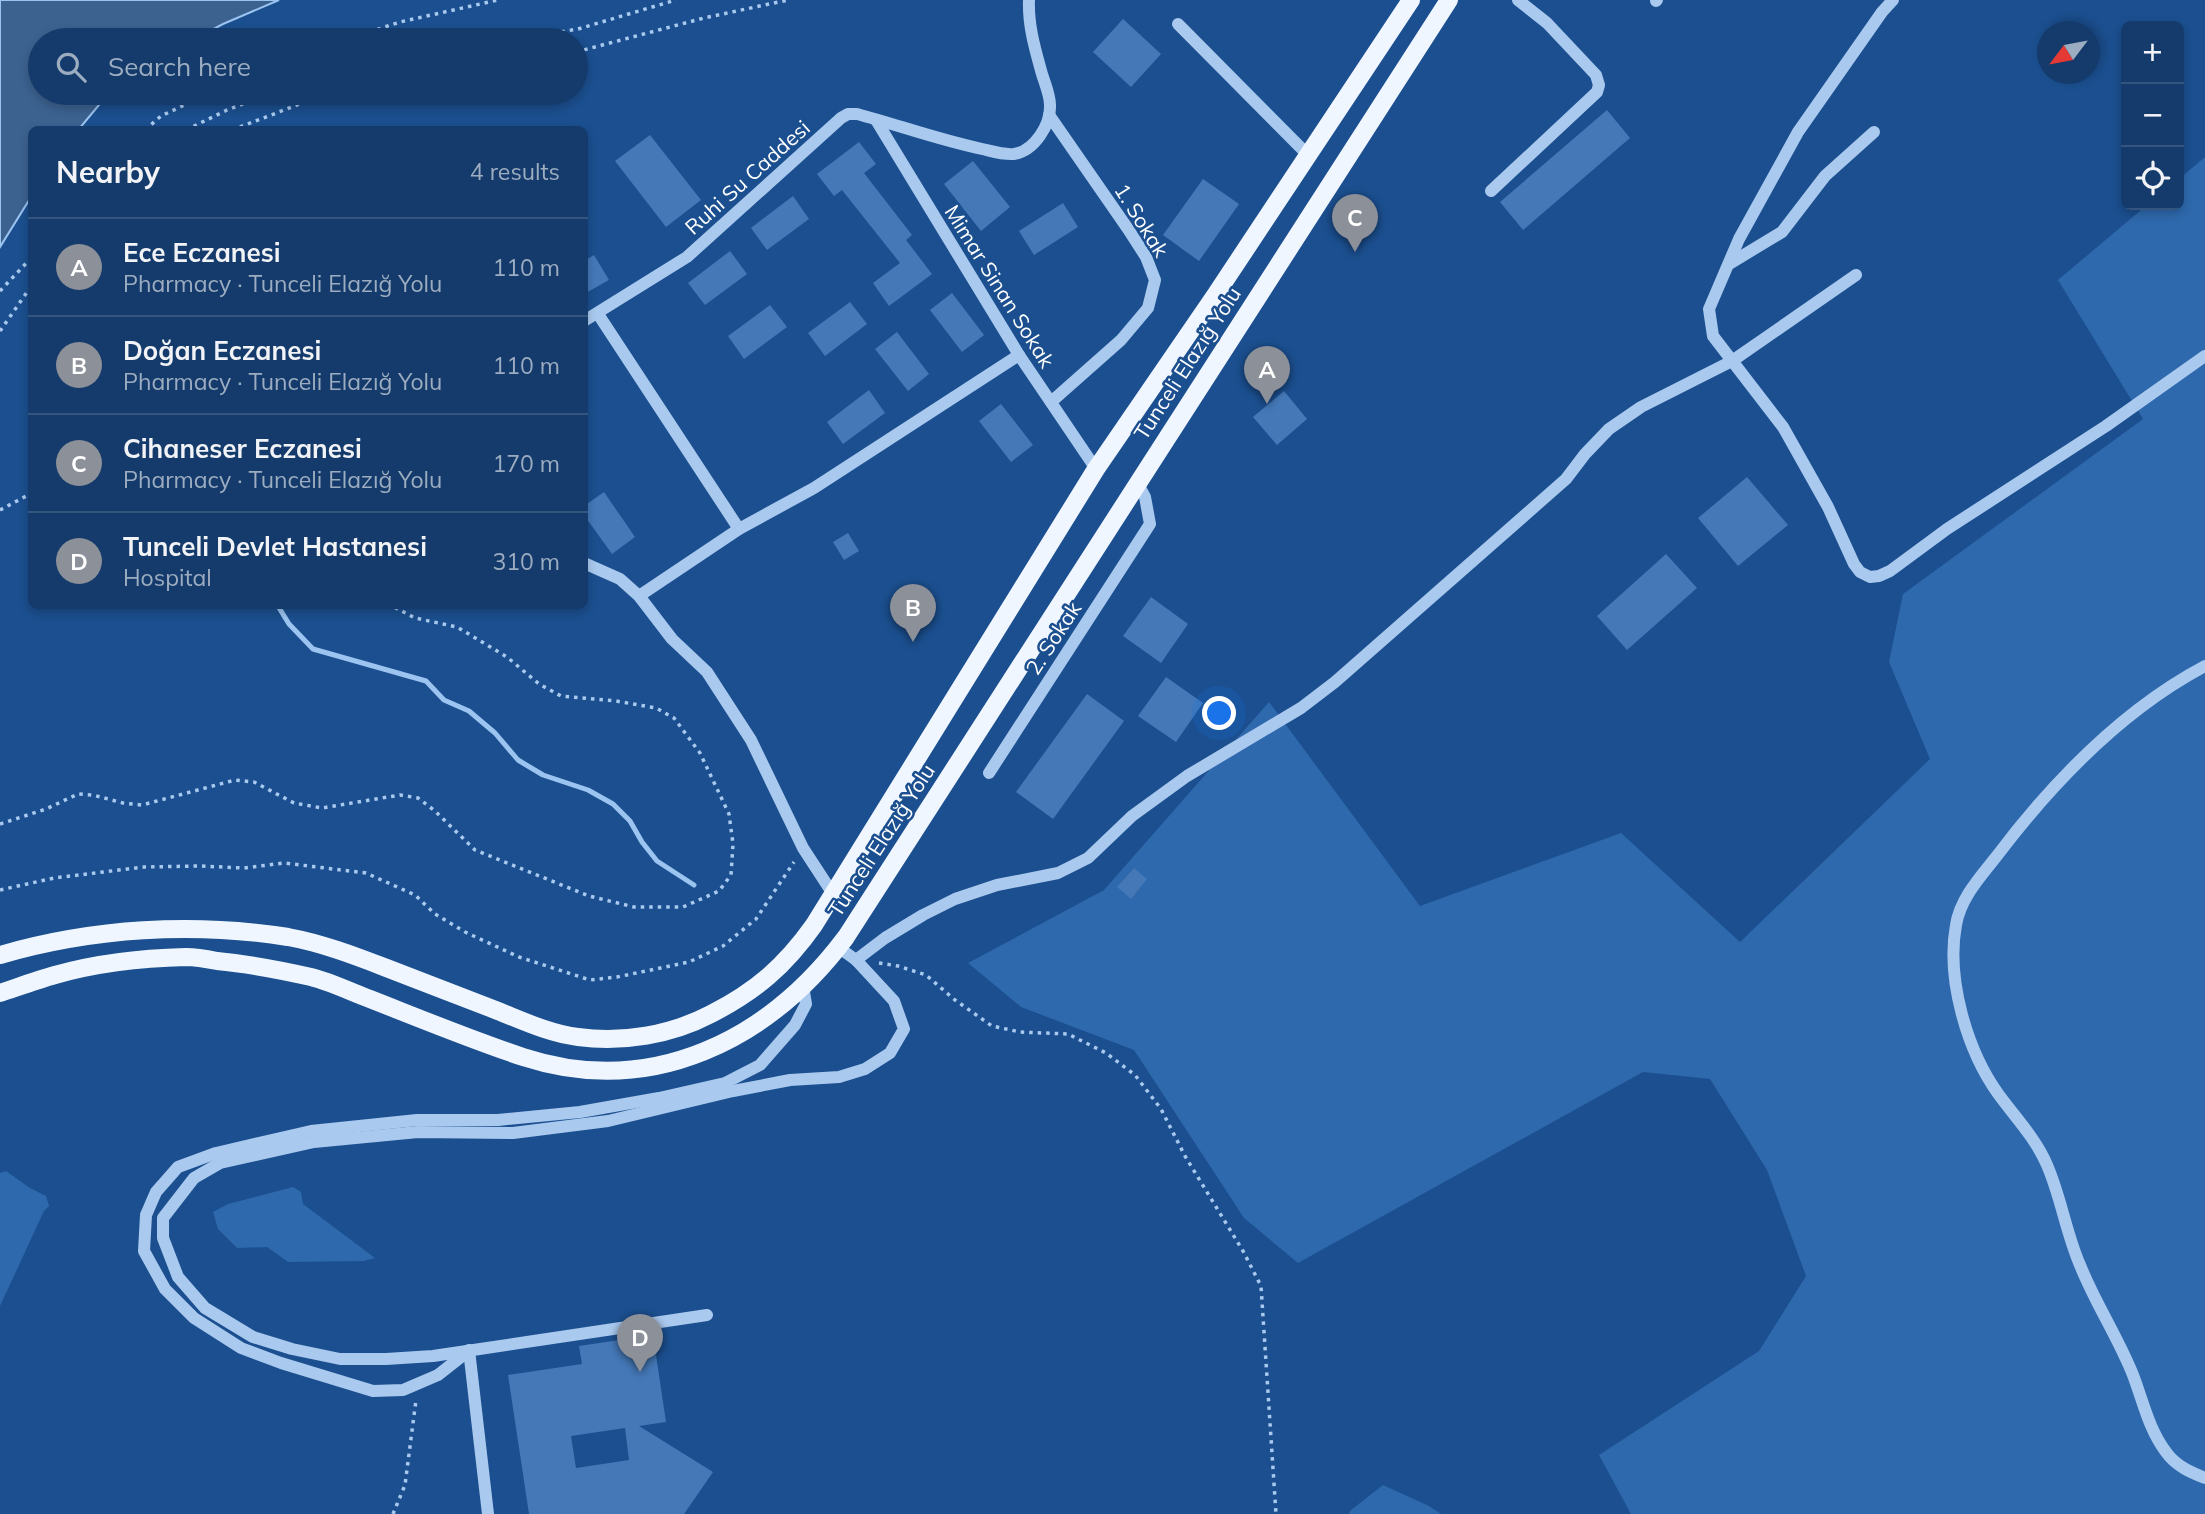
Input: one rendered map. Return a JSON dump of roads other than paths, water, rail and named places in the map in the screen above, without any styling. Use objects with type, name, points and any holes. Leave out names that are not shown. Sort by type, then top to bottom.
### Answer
[{"type":"main road","name":"Tunceli Elazığ Yolu","points":[[0,955],[74,938],[153,929],[220,930],[289,937],[333,948],[535,1025],[576,1037],[606,1039],[663,1034],[699,1021],[764,982],[794,953],[833,894],[1096,469],[1411,0]]},
{"type":"main road","name":"Tunceli Elazığ Yolu","points":[[0,993],[56,974],[117,963],[188,957],[250,965],[314,978],[525,1058],[568,1068],[604,1071],[642,1069],[672,1063],[743,1033],[774,1012],[803,986],[838,947],[1448,0]]},
{"type":"street","points":[[1029,0],[1032,40],[1050,104],[1049,115]]},
{"type":"street","points":[[1491,191],[1597,92],[1599,85],[1596,75],[1566,42],[1518,0]]},
{"type":"street","points":[[1893,0],[1798,132],[1739,239],[1709,309],[1713,336],[1783,426],[1860,572],[1870,577],[1890,571],[1947,529],[2106,426],[2205,356]]},
{"type":"street","points":[[1178,24],[1307,155]]},
{"type":"street","name":"Ruhi Su Caddesi","points":[[588,319],[687,257],[848,114],[857,114],[959,144],[1015,154],[1044,130],[1049,115]]},
{"type":"street","name":"1. Sokak","points":[[1049,115],[1146,257],[1155,280],[1147,308],[1121,340],[1051,402]]},
{"type":"street","name":"Mimar Sinan Sokak","points":[[876,120],[1019,355],[1096,469]]},
{"type":"street","points":[[1728,264],[1783,232],[1825,176],[1874,132]]},
{"type":"street","points":[[856,960],[885,938],[955,899],[997,885],[1058,873],[1088,858],[1132,816],[1187,776],[1301,708],[1335,682],[1566,480],[1585,454],[1609,429],[1641,407],[1732,362],[1856,275]]},
{"type":"street","points":[[598,314],[739,529]]},
{"type":"street","points":[[639,596],[739,529],[814,488],[1019,355]]},
{"type":"street","name":"2. Sokak","points":[[989,773],[1150,524],[1145,497],[1137,482]]},
{"type":"street","points":[[588,564],[620,579],[639,596],[672,639],[708,671],[751,740],[803,848],[833,894]]},
{"type":"street","points":[[2205,666],[2185,676],[2126,719],[2084,757],[2010,838],[1964,902],[1956,923],[1954,959],[1957,995],[1970,1038],[1998,1094],[2019,1120],[2045,1161],[2081,1268],[2132,1372],[2154,1433],[2167,1454],[2182,1468],[2205,1478]]},
{"type":"street","points":[[706,1315],[410,1358],[340,1359],[253,1337],[205,1308],[178,1277],[163,1238],[163,1218],[194,1178],[220,1163],[314,1142],[418,1132],[513,1133],[608,1121],[733,1091],[790,1080],[839,1077],[865,1069],[890,1053],[904,1029],[894,1000],[856,960],[838,947]]},
{"type":"street","points":[[469,1350],[438,1375],[403,1390],[373,1391],[241,1348],[194,1318],[165,1289],[144,1251],[146,1215],[156,1192],[178,1167],[216,1153],[311,1131],[417,1119],[498,1120],[580,1112],[725,1083],[760,1065],[795,1025],[806,1004],[803,986]]},
{"type":"street","points":[[469,1350],[488,1514]]},
{"type":"waterway","points":[[280,609],[289,624],[313,649],[426,681],[444,700],[469,711],[495,733],[518,760],[543,775],[588,790],[613,804],[630,821],[657,861],[694,885]]},
{"type":"place","name":"Cihaneser Eczanesi","points":[[1355,252]]},
{"type":"place","name":"Ece Eczanesi","points":[[1267,404]]},
{"type":"place","name":"Doğan Eczanesi","points":[[913,642]]},
{"type":"place","name":"Tunceli Devlet Hastanesi","points":[[640,1372]]}]
